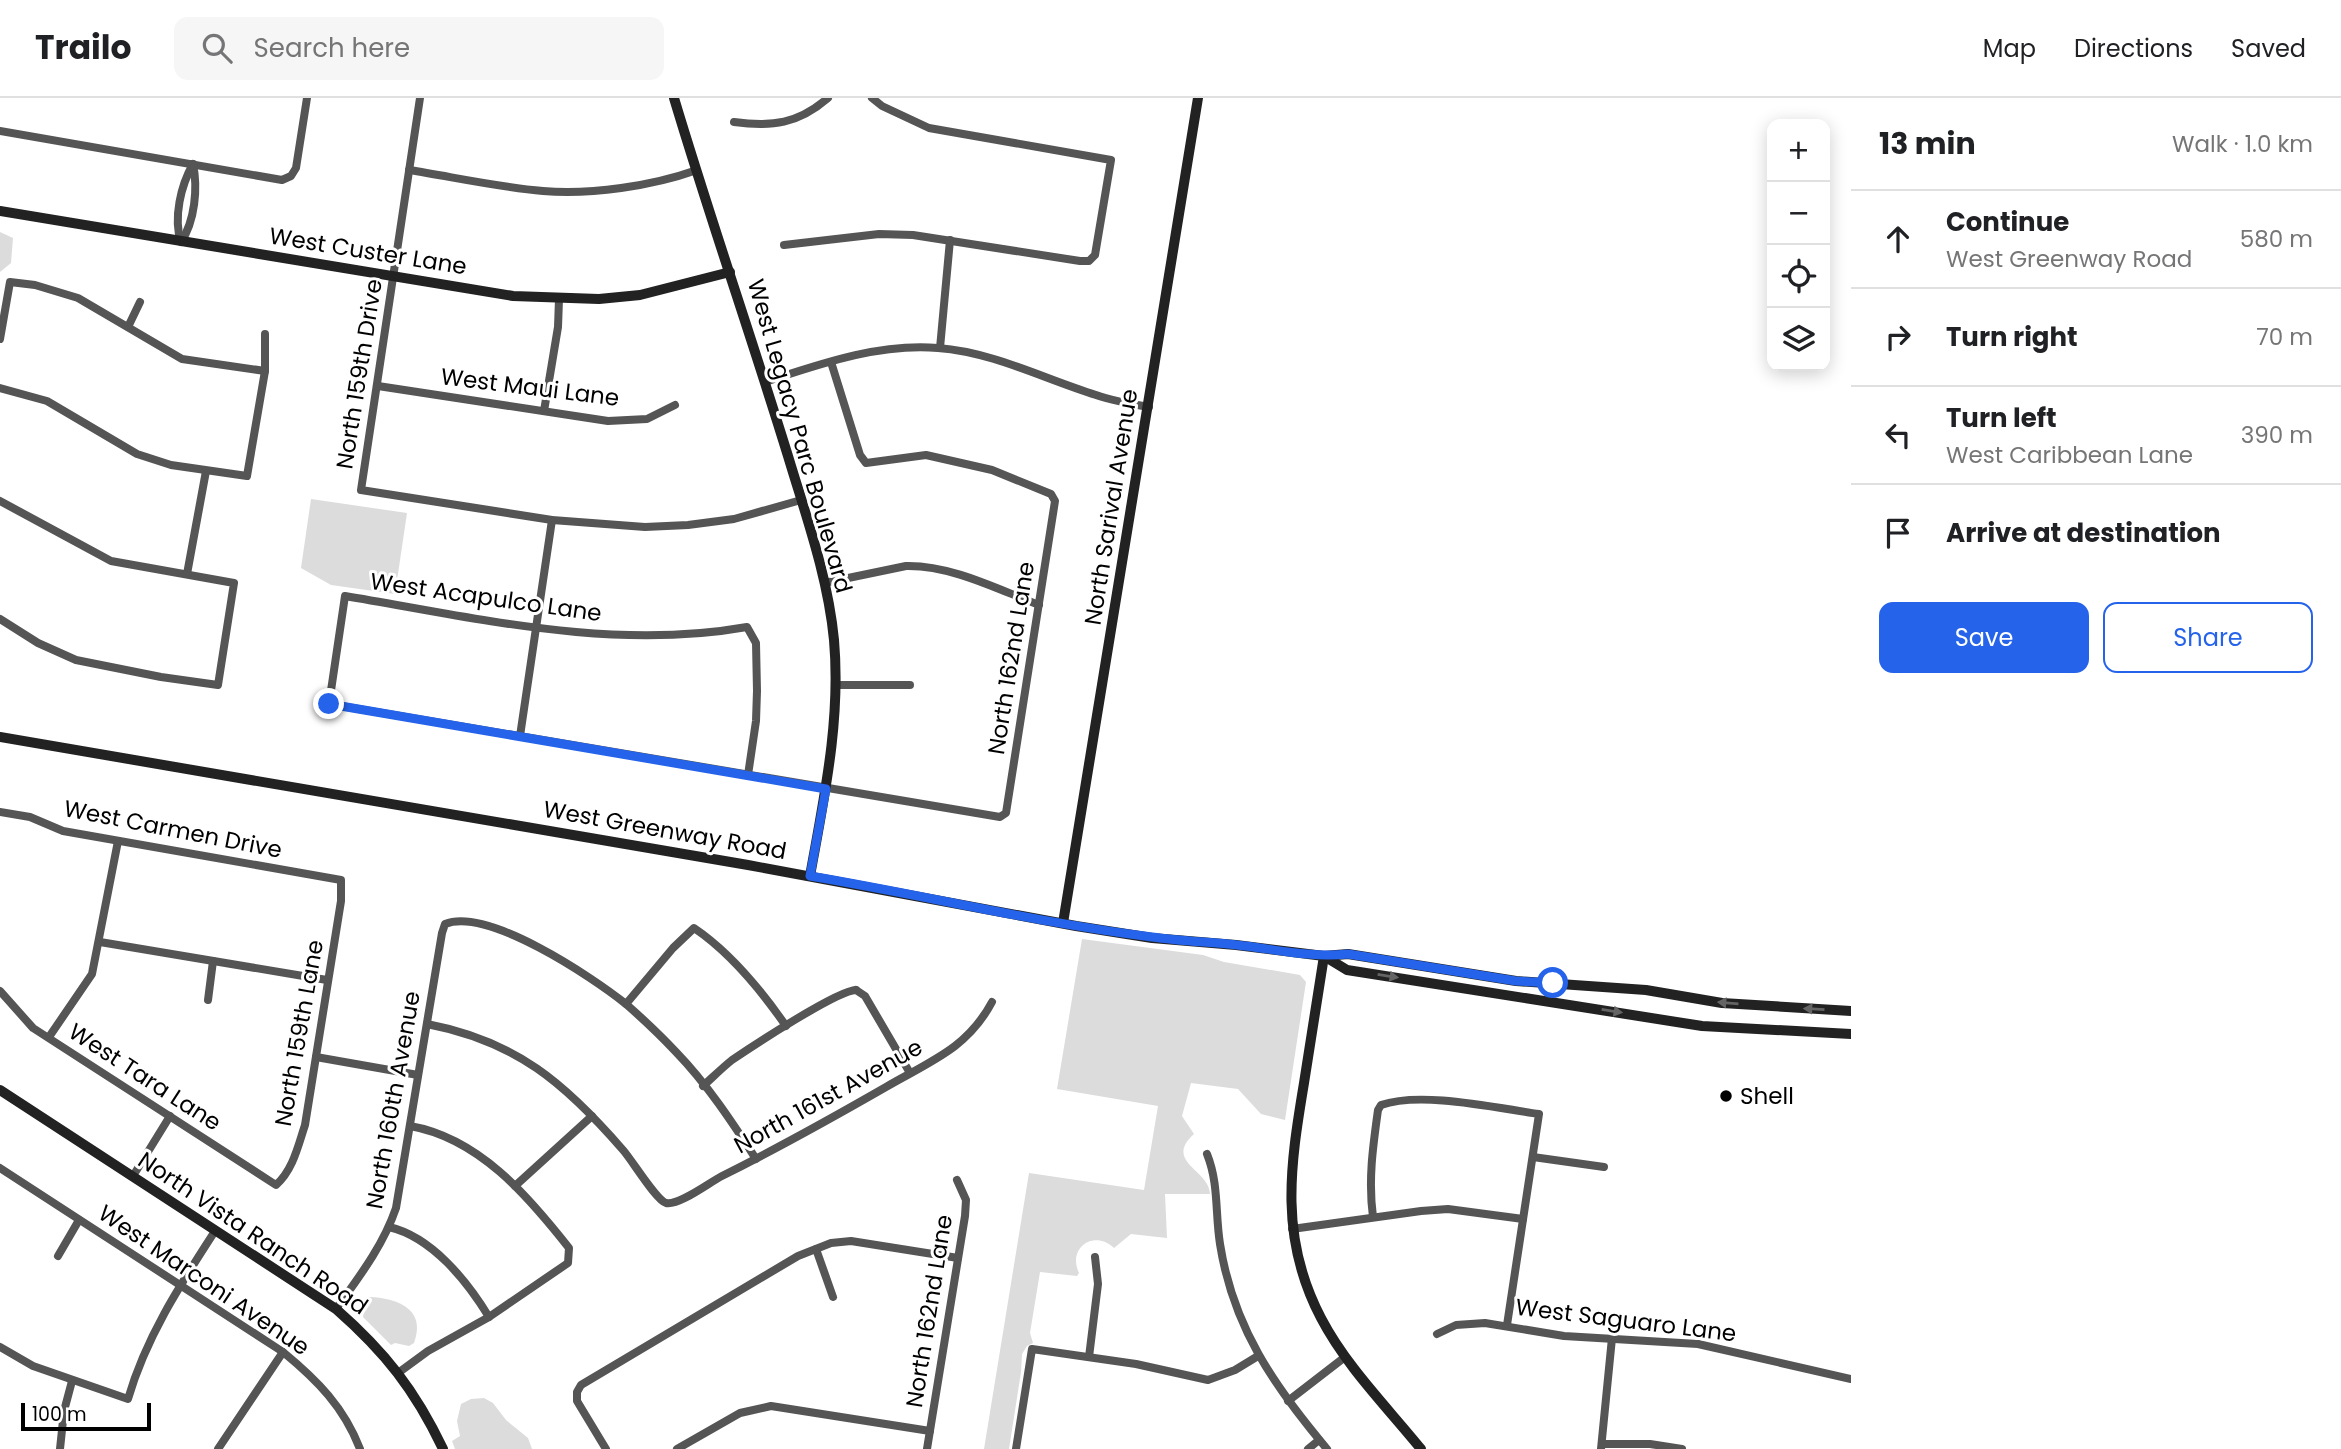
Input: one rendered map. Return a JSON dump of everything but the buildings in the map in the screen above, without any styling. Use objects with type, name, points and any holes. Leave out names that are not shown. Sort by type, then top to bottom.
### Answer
[{"type":"main road","name":"West Legacy Parc Boulevard","points":[[674,98],[801,500],[824,583],[834,639],[834,727],[810,876]]},
{"type":"main road","name":"North Sarival Avenue","points":[[1063,923],[1198,98]]},
{"type":"main road","name":"West Custer Lane","points":[[0,211],[513,296],[599,299],[640,295],[730,272]]},
{"type":"main road","name":"West Greenway Road","points":[[0,737],[1152,937],[1324,956],[1348,954],[1516,981],[1646,990],[1722,1003],[1851,1011]]},
{"type":"main road","name":"West Greenway Road","points":[[1324,956],[1346,970],[1702,1026],[1851,1034]]},
{"type":"main road","points":[[1324,956],[1292,1156],[1290,1202],[1298,1261],[1314,1304],[1345,1357],[1421,1449]]},
{"type":"main road","name":"North Vista Ranch Road","points":[[0,1090],[336,1309],[382,1351],[428,1418],[443,1449]]},
{"type":"street","points":[[0,131],[282,180],[290,176],[296,168],[307,98]]},
{"type":"street","name":"North 159th Drive","points":[[420,98],[361,490],[552,520]]},
{"type":"street","points":[[734,122],[764,126],[790,121],[818,107],[828,98]]},
{"type":"street","points":[[784,245],[879,234],[913,234],[1089,261],[1095,255],[1111,160],[929,128],[882,106],[872,98]]},
{"type":"street","points":[[181,242],[176,228],[185,178],[193,164]]},
{"type":"street","points":[[181,242],[188,231],[197,181],[193,164]]},
{"type":"street","points":[[410,170],[544,191],[614,189],[671,179],[697,170]]},
{"type":"street","points":[[182,196],[194,198]]},
{"type":"street","points":[[940,348],[950,240]]},
{"type":"street","points":[[0,333],[10,282],[35,285],[78,298],[182,359],[265,372]]},
{"type":"street","points":[[544,411],[558,327],[559,299]]},
{"type":"street","points":[[128,327],[140,302]]},
{"type":"street","points":[[0,388],[47,401],[137,454],[171,465],[247,476],[265,372],[265,334]]},
{"type":"street","points":[[765,382],[874,351],[940,348],[1000,361],[1096,395],[1149,407]]},
{"type":"street","name":"North 162nd Lane","points":[[826,789],[1000,817],[1006,813],[1055,501],[1051,494],[992,470],[926,454],[866,463],[860,455],[831,362]]},
{"type":"street","name":"West Maui Lane","points":[[378,386],[608,421],[647,419],[675,405]]},
{"type":"street","points":[[187,575],[206,471]]},
{"type":"street","points":[[801,500],[734,519],[688,525],[617,526],[552,520],[520,736],[826,789]]},
{"type":"street","points":[[0,501],[111,561],[234,583],[218,685],[76,660],[38,643],[0,619]]},
{"type":"street","points":[[824,583],[906,566],[920,566],[946,570],[1039,605]]},
{"type":"street","name":"West Acapulco Lane","points":[[520,736],[329,704],[345,596],[535,628],[628,636],[714,633],[747,627],[756,643],[757,691],[753,750],[748,775]]},
{"type":"street","points":[[835,685],[910,685]]},
{"type":"street","name":"West Carmen Drive","points":[[0,812],[30,817],[63,831],[341,880]]},
{"type":"street","points":[[49,1037],[92,974],[118,841]]},
{"type":"street","name":"North 159th Lane","points":[[276,1185],[285,1177],[305,1125],[341,901],[341,880]]},
{"type":"street","name":"North 160th Avenue","points":[[336,1309],[376,1252],[396,1208],[445,924],[455,921],[489,926],[530,942],[626,1004]]},
{"type":"street","points":[[756,1159],[734,1125],[677,1053],[626,1004],[673,948],[695,929],[710,939],[756,986],[786,1026]]},
{"type":"street","points":[[100,942],[327,980]]},
{"type":"street","points":[[208,1000],[214,961]]},
{"type":"street","points":[[703,1086],[731,1061],[857,986],[910,1073]]},
{"type":"street","name":"West Tara Lane","points":[[1,996],[33,1028],[276,1185]]},
{"type":"street","name":"North 161st Avenue","points":[[592,1116],[635,1165],[659,1198],[669,1203],[678,1202],[958,1044],[978,1023],[992,1002]]},
{"type":"street","points":[[426,1024],[490,1042],[532,1065],[564,1088],[592,1116],[515,1186]]},
{"type":"street","points":[[316,1057],[418,1076]]},
{"type":"street","points":[[1373,1217],[1369,1190],[1370,1169],[1378,1110],[1381,1105],[1433,1101],[1539,1114],[1507,1325]]},
{"type":"street","points":[[133,1176],[170,1116]]},
{"type":"street","points":[[398,1373],[428,1351],[489,1317],[568,1262],[569,1248],[515,1186],[476,1154],[434,1133],[410,1126]]},
{"type":"street","points":[[1207,1154],[1213,1170],[1220,1242],[1227,1280],[1239,1318],[1258,1356],[1288,1401],[1327,1449]]},
{"type":"street","points":[[1533,1157],[1604,1167]]},
{"type":"street","name":"West Marconi Avenue","points":[[0,1168],[283,1352],[316,1379],[330,1395],[346,1419],[360,1449]]},
{"type":"street","name":"North 162nd Lane","points":[[927,1449],[965,1200],[957,1180]]},
{"type":"street","points":[[1292,1229],[1448,1209],[1523,1219]]},
{"type":"street","points":[[58,1256],[79,1220]]},
{"type":"street","points":[[389,1227],[404,1230],[430,1248],[474,1292],[489,1317]]},
{"type":"street","points":[[0,1347],[33,1366],[128,1399],[147,1346],[179,1286],[215,1231]]},
{"type":"street","points":[[606,1449],[577,1401],[577,1392],[581,1385],[790,1261],[831,1243],[851,1241],[958,1258]]},
{"type":"street","points":[[816,1249],[833,1297]]},
{"type":"street","points":[[1089,1357],[1098,1284],[1095,1257]]},
{"type":"street","name":"West Saguaro Lane","points":[[1437,1334],[1456,1325],[1485,1323],[1564,1336],[1698,1344],[1851,1379]]},
{"type":"street","points":[[1612,1338],[1601,1447],[1650,1444],[1682,1449]]},
{"type":"street","points":[[1016,1449],[1032,1349],[1136,1364],[1208,1380],[1235,1370],[1258,1356]]},
{"type":"street","points":[[218,1449],[283,1352]]},
{"type":"street","points":[[1288,1401],[1345,1357]]},
{"type":"street","points":[[60,1449],[64,1411],[72,1381]]},
{"type":"street","points":[[677,1449],[740,1413],[771,1406],[930,1431]]},
{"type":"street","points":[[1308,1449],[1319,1440]]},
{"type":"shaded area","points":[[0,232],[13,238],[11,263],[0,272]]},
{"type":"shaded area","points":[[311,499],[407,513],[395,594],[331,585],[301,568]]},
{"type":"shaded area","points":[[1082,939],[1203,955],[1224,962],[1300,975],[1306,982],[1285,1120],[1261,1114],[1238,1089],[1191,1083],[1182,1116],[1194,1134],[1183,1152],[1190,1166],[1203,1178],[1210,1194],[1165,1194],[1167,1238],[1131,1234],[1114,1248],[1098,1240],[1091,1241],[1084,1244],[1077,1256],[1077,1276],[1040,1272],[1030,1333],[1033,1343],[1027,1346],[1022,1354],[1009,1449],[984,1449],[1029,1173],[1144,1190],[1158,1106],[1057,1089]]},
{"type":"shaded area","points":[[369,1297],[399,1303],[413,1314],[417,1331],[414,1343],[409,1346],[395,1343],[391,1345],[363,1317],[365,1301]]},
{"type":"shaded area","points":[[484,1398],[493,1403],[506,1420],[528,1438],[532,1449],[455,1449],[452,1441],[460,1436],[457,1421],[461,1404],[471,1399]]},
{"type":"place","name":"Shell","points":[[1726,1096]]},
{"type":"route","points":[[329,704],[826,789],[810,876],[1076,926],[1152,937],[1324,956],[1348,954],[1516,981],[1553,983]]}]
